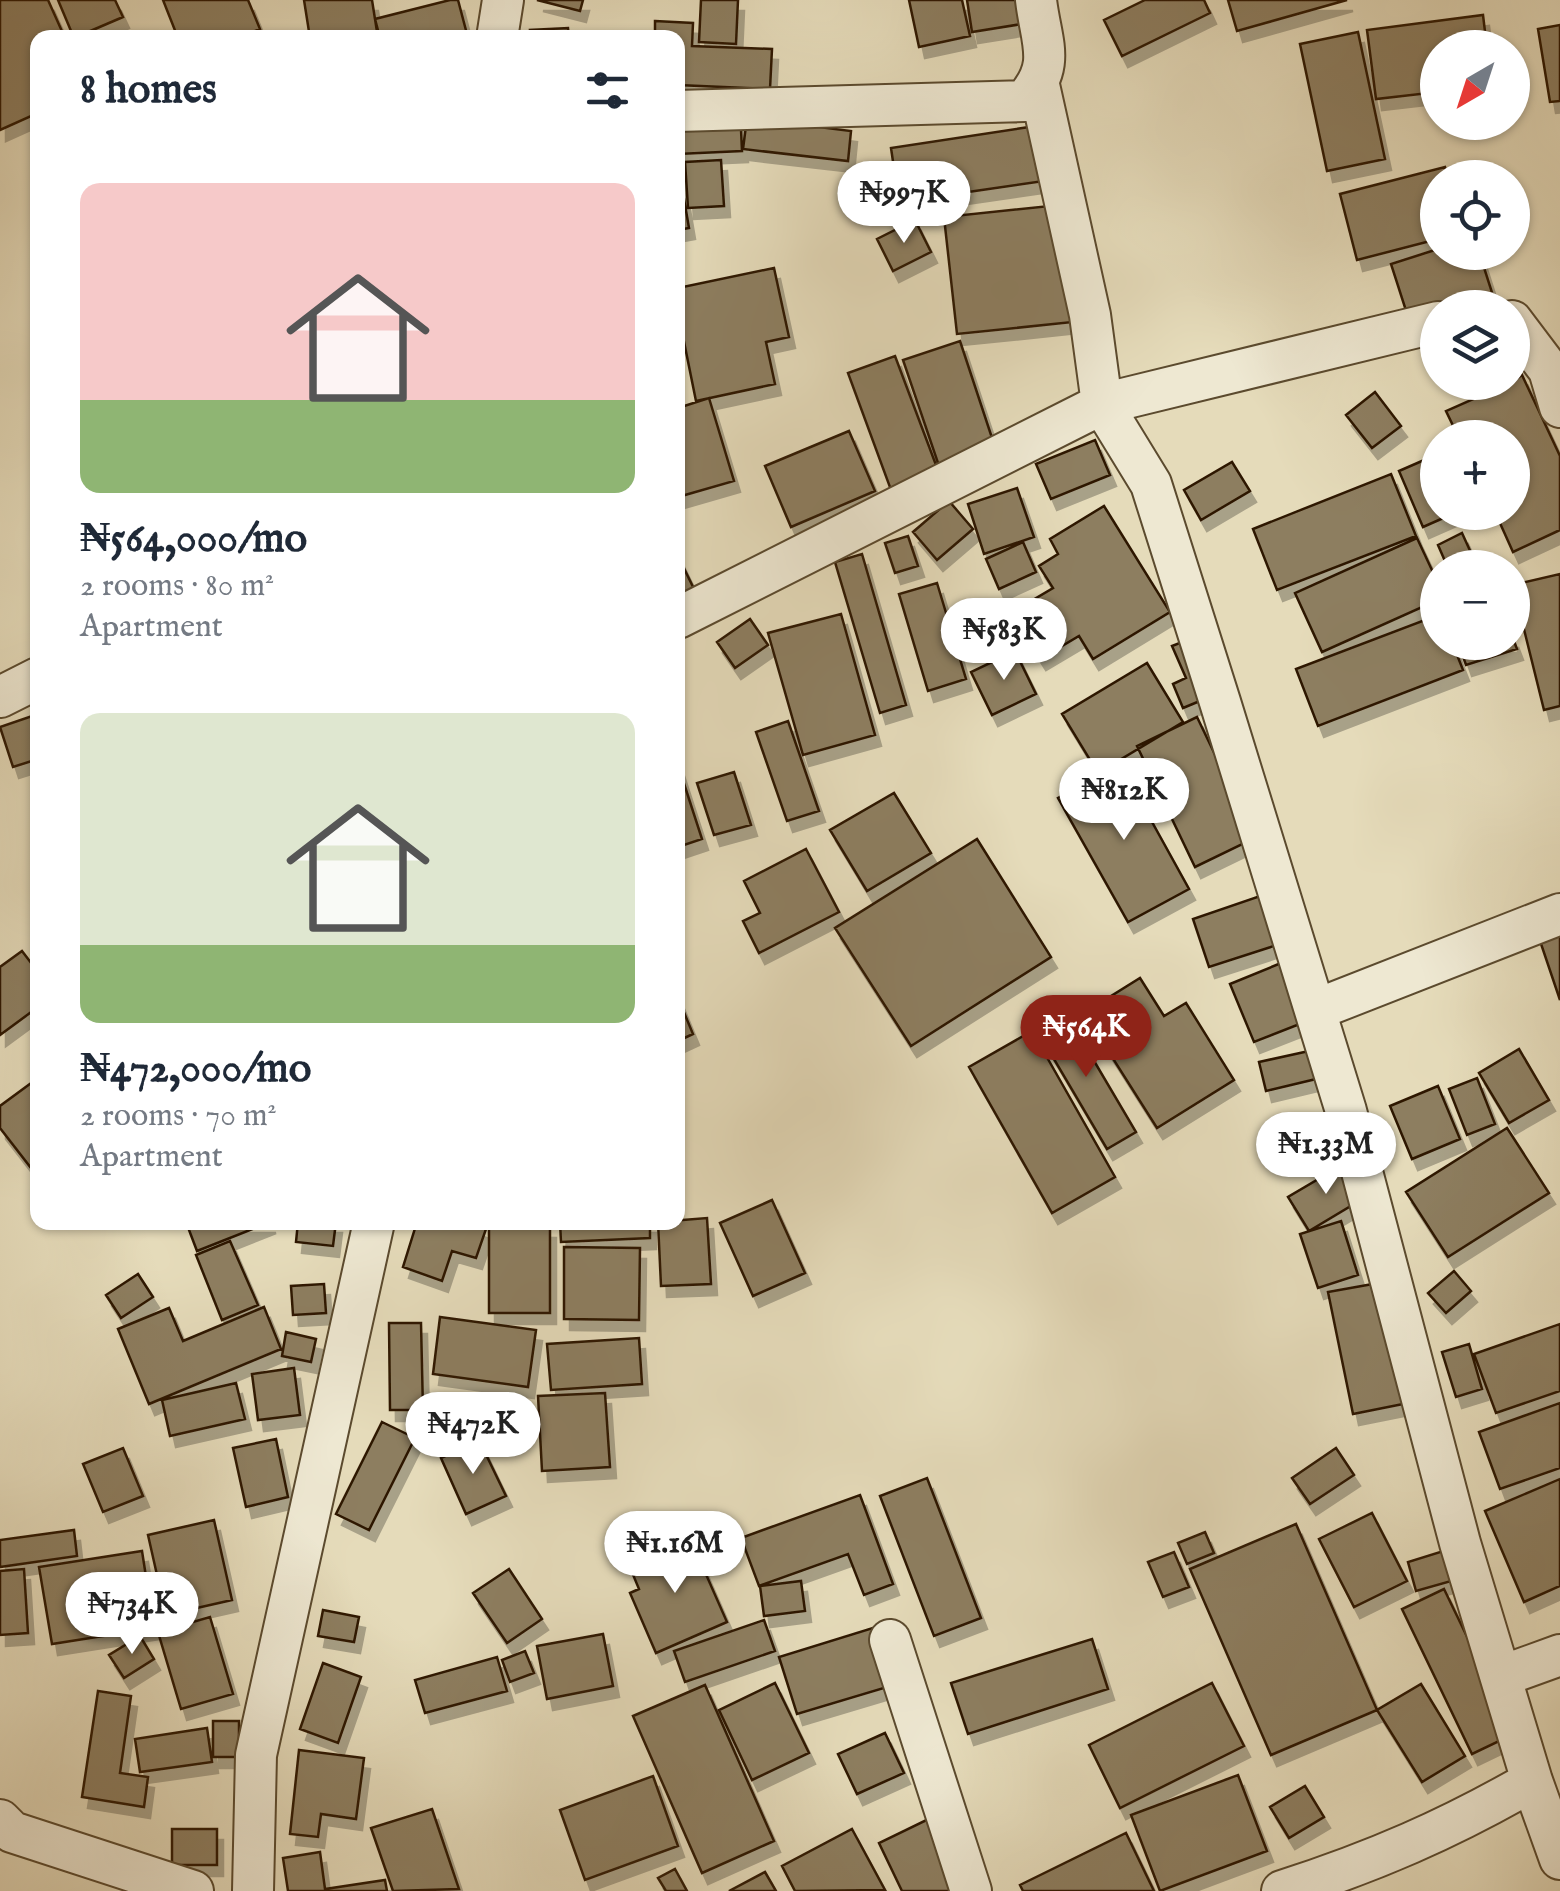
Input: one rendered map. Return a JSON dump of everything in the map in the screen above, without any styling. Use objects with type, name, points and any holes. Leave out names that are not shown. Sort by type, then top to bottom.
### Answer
[{"type":"street","points":[[498,30],[503,0]]},
{"type":"street","points":[[685,111],[1024,101],[1039,85],[1047,56],[1036,0]]},
{"type":"street","points":[[1039,85],[1090,316],[1102,404],[1150,484],[1346,1111],[1460,1543],[1532,1781],[1560,1857]]},
{"type":"street","points":[[685,614],[1102,404],[1420,326]]},
{"type":"street","points":[[1530,345],[1549,370],[1560,407]]},
{"type":"street","points":[[0,697],[30,682]]},
{"type":"street","points":[[1315,1010],[1560,914]]},
{"type":"street","points":[[253,1891],[256,1754],[372,1230]]},
{"type":"street","points":[[890,1640],[971,1891]]},
{"type":"street","points":[[1502,1676],[1560,1655]]},
{"type":"street","points":[[1282,1891],[1355,1868],[1440,1832],[1532,1781]]},
{"type":"street","points":[[0,1820],[12,1832],[193,1891]]},
{"type":"building","points":[[0,0],[48,0],[61,30],[30,30],[30,117],[0,130]]},
{"type":"building","points":[[58,0],[115,0],[123,17],[93,30],[71,30]]},
{"type":"building","points":[[163,0],[248,0],[260,29],[258,30],[175,30]]},
{"type":"building","points":[[304,0],[372,0],[377,30],[309,30]]},
{"type":"building","points":[[458,0],[466,30],[378,30],[375,19]]},
{"type":"building","points":[[537,0],[583,0],[580,11]]},
{"type":"building","points":[[701,0],[738,0],[736,44],[699,42]]},
{"type":"building","points":[[909,0],[962,0],[970,36],[919,47]]},
{"type":"building","points":[[967,0],[1018,0],[1022,24],[972,32]]},
{"type":"building","points":[[1145,0],[1204,0],[1210,13],[1122,56],[1104,20]]},
{"type":"building","points":[[1228,0],[1347,0],[1237,31]]},
{"type":"building","points":[[1483,15],[1485,30],[1420,30],[1420,94],[1376,99],[1367,30]]},
{"type":"building","points":[[655,21],[693,23],[692,46],[772,49],[770,89],[685,85],[685,30],[655,30]]},
{"type":"building","points":[[1560,25],[1560,101],[1550,102],[1538,29]]},
{"type":"building","points":[[1358,32],[1385,159],[1327,171],[1300,44]]},
{"type":"building","points":[[740,108],[742,151],[685,154],[685,111]]},
{"type":"building","points":[[747,118],[851,131],[848,161],[743,149]]},
{"type":"building","points":[[1036,126],[1044,181],[899,202],[891,148]]},
{"type":"building","points":[[721,160],[724,206],[688,208],[685,162]]},
{"type":"building","points":[[1420,173],[1420,244],[1357,260],[1340,194]]},
{"type":"building","points":[[1059,205],[1073,322],[957,334],[944,217]]},
{"type":"building","points":[[915,220],[931,252],[893,271],[877,239]]},
{"type":"building","points":[[1420,255],[1420,270],[1485,270],[1491,290],[1420,290],[1420,317],[1409,320],[1391,264]]},
{"type":"building","points":[[774,268],[789,337],[766,342],[775,384],[696,401],[685,347],[685,287]]},
{"type":"building","points":[[960,341],[995,447],[939,466],[903,360]]},
{"type":"building","points":[[895,356],[939,473],[891,490],[848,373]]},
{"type":"building","points":[[1375,392],[1401,426],[1372,448],[1346,415]]},
{"type":"building","points":[[1530,392],[1560,456],[1560,530],[1512,550],[1503,530],[1530,530],[1530,420],[1450,420],[1446,411],[1471,400],[1530,400]]},
{"type":"building","points":[[709,398],[734,481],[685,495],[685,406]]},
{"type":"building","points":[[849,431],[875,491],[791,527],[765,466]]},
{"type":"building","points":[[1095,440],[1110,475],[1051,499],[1036,464]]},
{"type":"building","points":[[1232,462],[1250,491],[1201,520],[1184,490]]},
{"type":"building","points":[[1420,462],[1420,520],[1399,471]]},
{"type":"building","points":[[1391,474],[1416,536],[1277,590],[1253,529]]},
{"type":"building","points":[[1017,488],[1034,537],[984,554],[968,504]]},
{"type":"building","points":[[949,501],[973,529],[937,560],[913,532]]},
{"type":"building","points":[[1104,506],[1170,612],[1093,659],[1079,636],[1040,659],[1011,613],[1053,588],[1039,566],[1058,554],[1050,539]]},
{"type":"building","points":[[1462,533],[1470,550],[1440,550],[1438,545]]},
{"type":"building","points":[[908,536],[918,566],[895,573],[885,543]]},
{"type":"building","points":[[1417,538],[1423,550],[1420,608],[1322,652],[1295,593]]},
{"type":"building","points":[[1023,542],[1036,572],[999,589],[986,559]]},
{"type":"building","points":[[862,554],[906,705],[880,713],[835,562]]},
{"type":"building","points":[[685,570],[694,589],[685,593]]},
{"type":"building","points":[[1560,574],[1560,706],[1544,710],[1530,654],[1530,581]]},
{"type":"building","points":[[937,583],[966,679],[928,691],[899,594]]},
{"type":"building","points":[[841,614],[875,735],[803,755],[768,633]]},
{"type":"building","points":[[750,619],[768,645],[735,668],[717,642]]},
{"type":"building","points":[[1420,622],[1420,660],[1459,660],[1463,670],[1318,726],[1296,669]]},
{"type":"building","points":[[1200,635],[1224,691],[1183,708],[1173,684],[1186,678],[1172,646]]},
{"type":"building","points":[[1015,651],[1036,694],[992,715],[971,672]]},
{"type":"building","points":[[1147,663],[1183,722],[1098,773],[1062,714]]},
{"type":"building","points":[[30,717],[30,762],[13,767],[0,727]]},
{"type":"building","points":[[1197,717],[1255,838],[1195,867],[1137,746]]},
{"type":"building","points":[[788,721],[819,811],[787,821],[756,732]]},
{"type":"building","points":[[1120,764],[1189,889],[1128,922],[1058,798]]},
{"type":"building","points":[[734,772],[751,825],[714,835],[697,783]]},
{"type":"building","points":[[685,787],[702,839],[685,845]]},
{"type":"building","points":[[894,793],[931,853],[867,891],[830,830]]},
{"type":"building","points":[[977,839],[1051,957],[911,1046],[835,928]]},
{"type":"building","points":[[806,849],[839,912],[759,953],[743,921],[760,913],[744,881]]},
{"type":"building","points":[[1263,895],[1280,944],[1209,967],[1193,919]]},
{"type":"building","points":[[1560,924],[1560,1000],[1537,932]]},
{"type":"building","points":[[22,951],[30,962],[30,1013],[0,1035],[0,967]]},
{"type":"building","points":[[1291,959],[1315,1018],[1254,1042],[1230,984]]},
{"type":"building","points":[[1140,978],[1164,1016],[1186,1003],[1234,1080],[1157,1128],[1084,1013]]},
{"type":"building","points":[[1064,1010],[1136,1132],[1107,1149],[1035,1027]]},
{"type":"building","points":[[685,1015],[693,1034],[685,1038]]},
{"type":"building","points":[[1032,1031],[1115,1177],[1052,1213],[969,1067]]},
{"type":"building","points":[[1519,1049],[1549,1100],[1509,1123],[1479,1073]]},
{"type":"building","points":[[1309,1051],[1316,1079],[1266,1091],[1259,1062]]},
{"type":"building","points":[[1477,1078],[1495,1124],[1467,1135],[1449,1089]]},
{"type":"building","points":[[30,1084],[30,1167],[0,1128],[0,1106]]},
{"type":"building","points":[[1438,1086],[1460,1139],[1412,1159],[1390,1106]]},
{"type":"building","points":[[1507,1128],[1549,1193],[1448,1257],[1406,1192]]},
{"type":"building","points":[[1344,1164],[1364,1198],[1309,1231],[1288,1197]]},
{"type":"building","points":[[772,1200],[805,1273],[753,1296],[720,1223]]},
{"type":"building","points":[[707,1218],[711,1284],[661,1286],[658,1230],[685,1230],[685,1220]]},
{"type":"building","points":[[1341,1221],[1358,1275],[1318,1288],[1300,1234]]},
{"type":"building","points":[[189,1230],[250,1230],[197,1251]]},
{"type":"building","points":[[297,1230],[335,1230],[333,1246],[296,1242]]},
{"type":"building","points":[[415,1230],[486,1230],[476,1258],[452,1251],[442,1281],[403,1267]]},
{"type":"building","points":[[489,1230],[550,1230],[550,1313],[489,1313]]},
{"type":"building","points":[[560,1230],[650,1230],[650,1238],[561,1242]]},
{"type":"building","points":[[230,1241],[258,1305],[222,1320],[196,1255]]},
{"type":"building","points":[[564,1247],[640,1248],[639,1320],[564,1319]]},
{"type":"building","points":[[1454,1271],[1471,1291],[1446,1313],[1428,1293]]},
{"type":"building","points":[[138,1274],[153,1297],[121,1318],[106,1295]]},
{"type":"building","points":[[1384,1282],[1408,1403],[1353,1414],[1328,1292]]},
{"type":"building","points":[[324,1284],[326,1313],[293,1315],[291,1286]]},
{"type":"building","points":[[264,1307],[281,1349],[149,1404],[118,1329],[169,1308],[183,1341]]},
{"type":"building","points":[[440,1317],[536,1330],[528,1387],[433,1374]]},
{"type":"building","points":[[389,1323],[421,1323],[423,1410],[390,1410]]},
{"type":"building","points":[[1560,1324],[1560,1391],[1496,1413],[1474,1354]]},
{"type":"building","points":[[286,1332],[316,1339],[311,1362],[282,1356]]},
{"type":"building","points":[[639,1338],[642,1384],[551,1390],[547,1344]]},
{"type":"building","points":[[1469,1344],[1482,1389],[1456,1397],[1442,1352]]},
{"type":"building","points":[[294,1368],[300,1415],[258,1420],[252,1374]]},
{"type":"building","points":[[236,1383],[245,1419],[170,1436],[162,1400]]},
{"type":"building","points":[[605,1393],[610,1467],[542,1471],[538,1396]]},
{"type":"building","points":[[1560,1403],[1560,1468],[1500,1489],[1479,1432]]},
{"type":"building","points":[[382,1422],[415,1438],[369,1530],[336,1514]]},
{"type":"building","points":[[276,1439],[288,1497],[246,1507],[233,1448]]},
{"type":"building","points":[[479,1440],[506,1496],[466,1514],[441,1458]]},
{"type":"building","points":[[123,1448],[143,1496],[103,1512],[83,1464]]},
{"type":"building","points":[[1336,1448],[1354,1475],[1310,1504],[1292,1478]]},
{"type":"building","points":[[927,1478],[981,1618],[934,1636],[880,1496]]},
{"type":"building","points":[[1560,1479],[1560,1586],[1524,1602],[1485,1511]]},
{"type":"building","points":[[860,1495],[893,1584],[864,1595],[848,1554],[759,1586],[741,1538]]},
{"type":"building","points":[[1372,1513],[1407,1581],[1354,1607],[1319,1539]]},
{"type":"building","points":[[214,1520],[232,1600],[166,1615],[148,1535]]},
{"type":"building","points":[[1296,1524],[1377,1710],[1271,1755],[1190,1569]]},
{"type":"building","points":[[74,1530],[77,1556],[0,1567],[0,1540]]},
{"type":"building","points":[[1205,1532],[1214,1553],[1187,1564],[1178,1543]]},
{"type":"building","points":[[690,1538],[727,1622],[656,1653],[630,1593],[639,1589],[629,1565]]},
{"type":"building","points":[[1453,1548],[1462,1578],[1416,1591],[1408,1562]]},
{"type":"building","points":[[142,1551],[154,1628],[52,1644],[39,1567]]},
{"type":"building","points":[[1174,1552],[1189,1587],[1163,1597],[1148,1562]]},
{"type":"building","points":[[24,1569],[28,1633],[0,1635],[0,1571]]},
{"type":"building","points":[[509,1569],[542,1619],[507,1643],[473,1593]]},
{"type":"building","points":[[801,1581],[805,1611],[764,1616],[760,1586]]},
{"type":"building","points":[[1444,1589],[1514,1734],[1472,1754],[1402,1609]]},
{"type":"building","points":[[323,1610],[359,1617],[354,1642],[318,1636]]},
{"type":"building","points":[[210,1617],[233,1694],[181,1709],[158,1632]]},
{"type":"building","points":[[764,1620],[775,1651],[685,1682],[674,1651]]},
{"type":"building","points":[[876,1627],[894,1685],[797,1714],[779,1657]]},
{"type":"building","points":[[603,1634],[613,1686],[547,1699],[537,1646]]},
{"type":"building","points":[[140,1636],[154,1659],[124,1678],[109,1655]]},
{"type":"building","points":[[1092,1639],[1108,1689],[968,1734],[951,1683]]},
{"type":"building","points":[[525,1651],[534,1673],[510,1682],[502,1660]]},
{"type":"building","points":[[497,1657],[507,1691],[425,1713],[415,1680]]},
{"type":"building","points":[[323,1663],[361,1677],[338,1743],[300,1729]]},
{"type":"building","points":[[775,1683],[809,1753],[752,1780],[719,1710]]},
{"type":"building","points":[[1212,1683],[1244,1746],[1120,1808],[1089,1745]]},
{"type":"building","points":[[1421,1684],[1465,1756],[1422,1782],[1377,1710]]},
{"type":"building","points":[[705,1685],[774,1841],[702,1873],[633,1716]]},
{"type":"building","points":[[98,1691],[131,1696],[120,1773],[148,1777],[144,1807],[82,1797]]},
{"type":"building","points":[[213,1721],[239,1721],[239,1757],[213,1757]]},
{"type":"building","points":[[207,1728],[212,1762],[140,1772],[135,1739]]},
{"type":"building","points":[[885,1733],[904,1773],[857,1794],[838,1754]]},
{"type":"building","points":[[299,1750],[364,1758],[356,1819],[321,1814],[318,1837],[290,1834]]},
{"type":"building","points":[[1238,1775],[1267,1851],[1160,1891],[1131,1815]]},
{"type":"building","points":[[653,1776],[678,1846],[585,1880],[560,1810]]},
{"type":"building","points":[[1305,1786],[1324,1817],[1289,1838],[1270,1807]]},
{"type":"building","points":[[432,1809],[459,1889],[393,1891],[371,1828]]},
{"type":"building","points":[[943,1812],[981,1891],[902,1891],[879,1843]]},
{"type":"building","points":[[172,1829],[217,1829],[217,1865],[172,1865]]},
{"type":"building","points":[[852,1829],[885,1890],[795,1891],[782,1866]]},
{"type":"building","points":[[1126,1833],[1154,1891],[1023,1891],[1020,1885]]},
{"type":"building","points":[[320,1852],[325,1889],[385,1880],[387,1891],[288,1891],[283,1858]]},
{"type":"building","points":[[675,1869],[687,1891],[666,1891],[658,1878]]},
{"type":"building","points":[[765,1872],[776,1891],[729,1891]]}]
